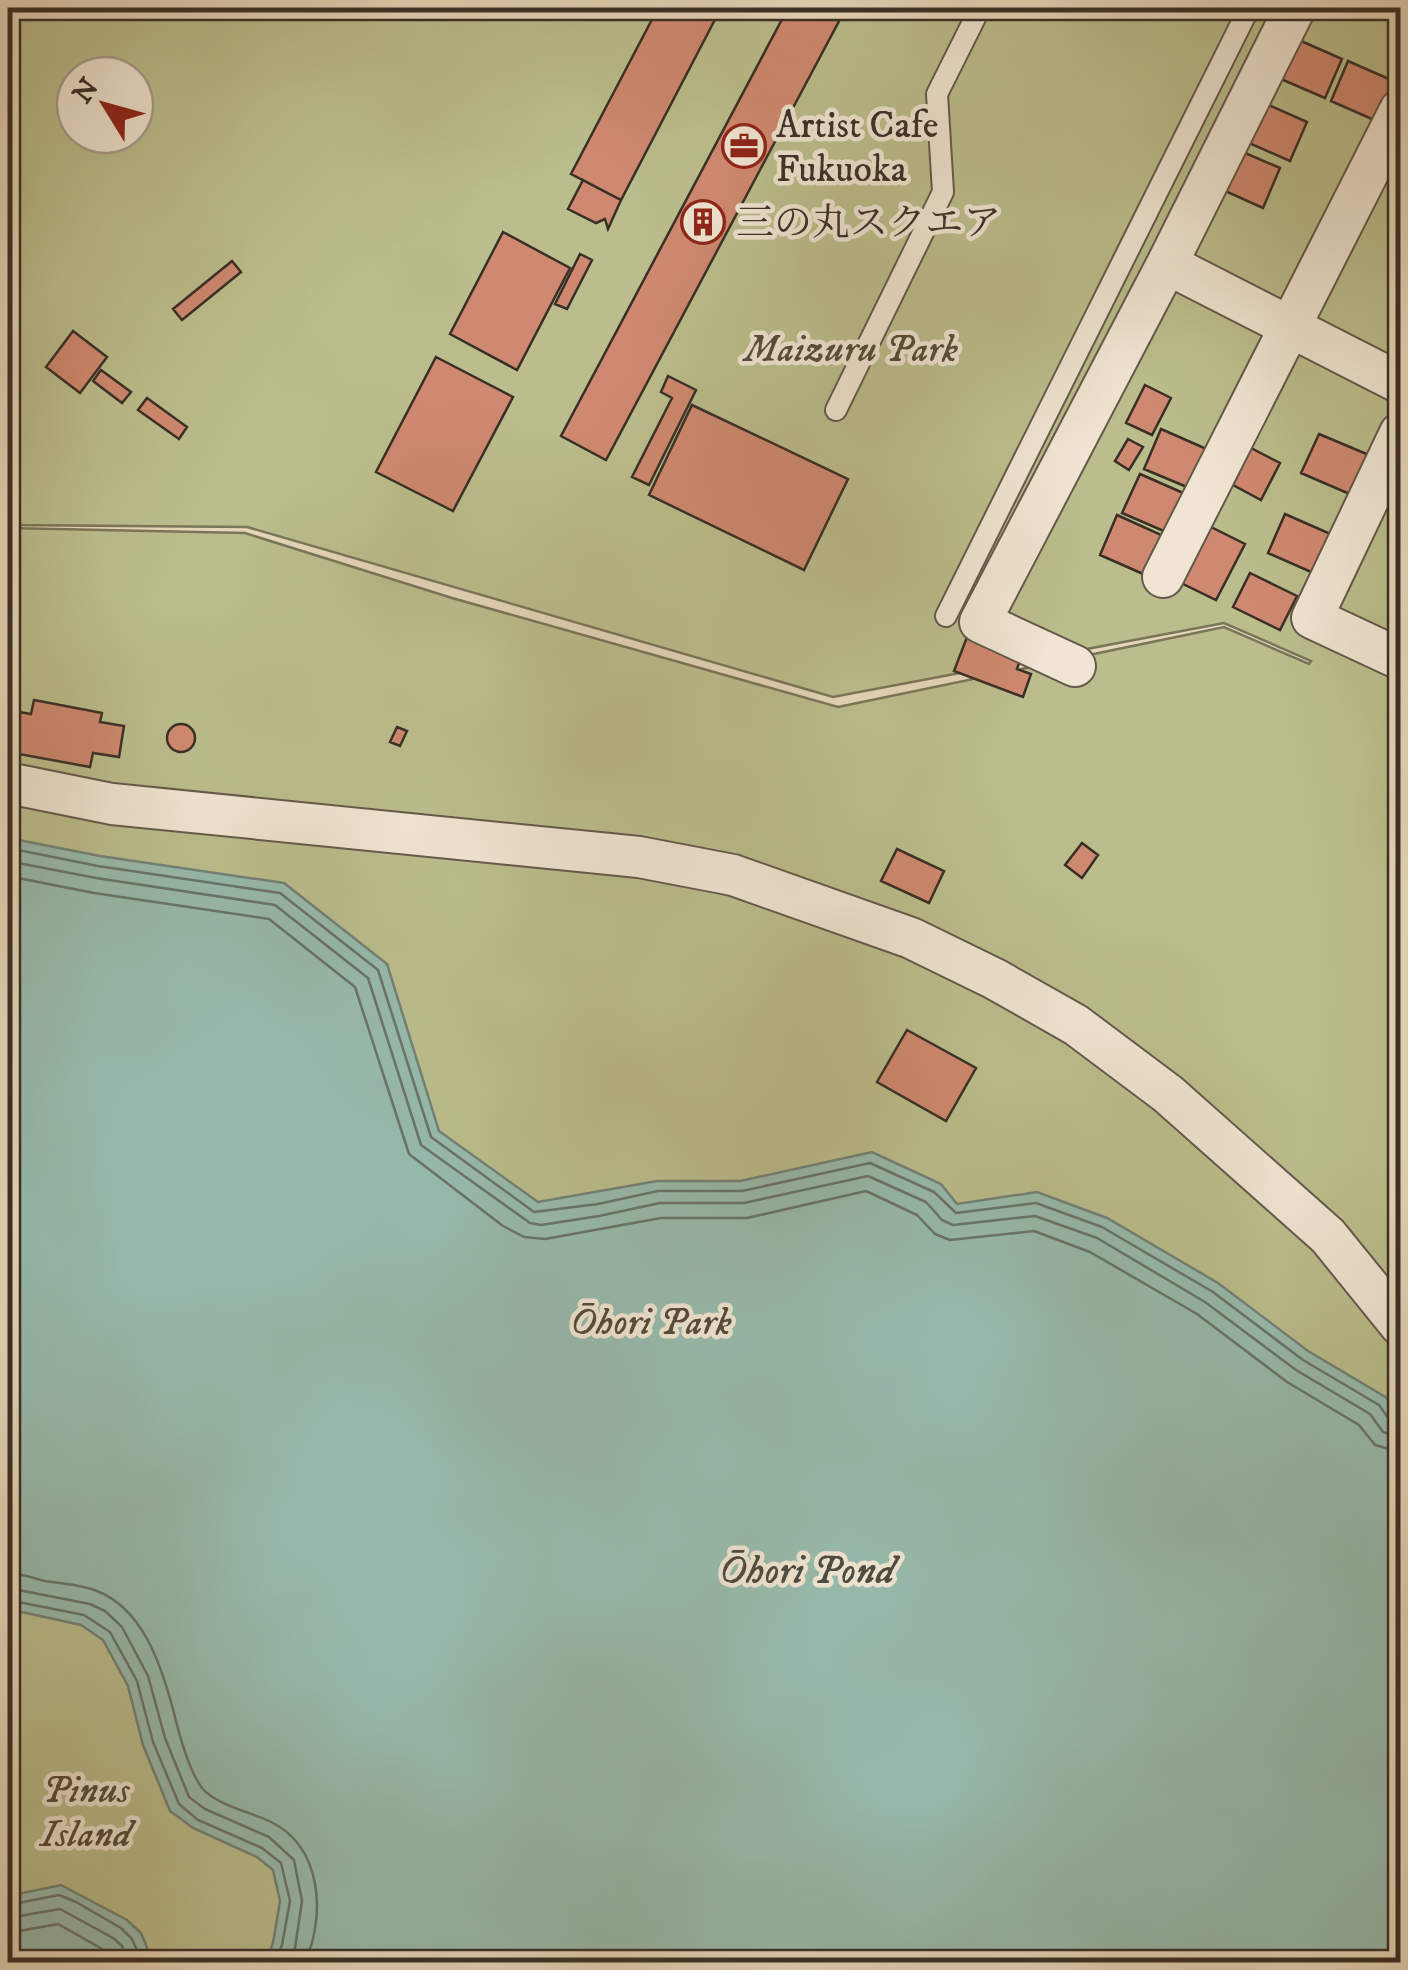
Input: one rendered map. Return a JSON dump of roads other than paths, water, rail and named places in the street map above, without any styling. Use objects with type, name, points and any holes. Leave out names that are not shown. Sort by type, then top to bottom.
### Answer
[{"type":"street","points":[[1075,666],[980,622],[1167,264],[1294,8]]},
{"type":"street","points":[[1162,577],[1400,110]]},
{"type":"street","points":[[1167,264],[1400,383]]},
{"type":"street","points":[[1400,433],[1312,618],[1400,659]]},
{"type":"street","points":[[8,783],[112,804],[639,857],[733,875],[911,938],[1076,1025],[1168,1094],[1328,1236],[1400,1325]]},
{"type":"lane","points":[[946,616],[1248,8]]},
{"type":"lane","points":[[836,410],[943,192],[937,94],[973,12]]},
{"type":"water","name":"Ōhori Pond","points":[[8,838],[284,883],[387,964],[439,1131],[538,1202],[657,1181],[740,1181],[872,1152],[941,1184],[957,1204],[1037,1192],[1107,1218],[1218,1283],[1308,1351],[1387,1398],[1400,1422],[1400,1962],[266,1962],[280,1901],[273,1870],[257,1857],[193,1828],[170,1811],[143,1745],[128,1686],[103,1640],[81,1625],[8,1609]]},
{"type":"water","points":[[61,1885],[127,1920],[141,1933],[153,1962],[8,1962],[8,1896]]},
{"type":"place","name":"Artist Cafe Fukuoka","points":[[744,146]]},
{"type":"place","name":"三の丸スクエア","points":[[703,222]]},
{"type":"park label","name":"Maizuru Park","points":[[851,348]]},
{"type":"park label","name":"Ōhori Park","points":[[651,1321]]},
{"type":"park label","name":"Pinus Island","points":[[86,1811]]}]
